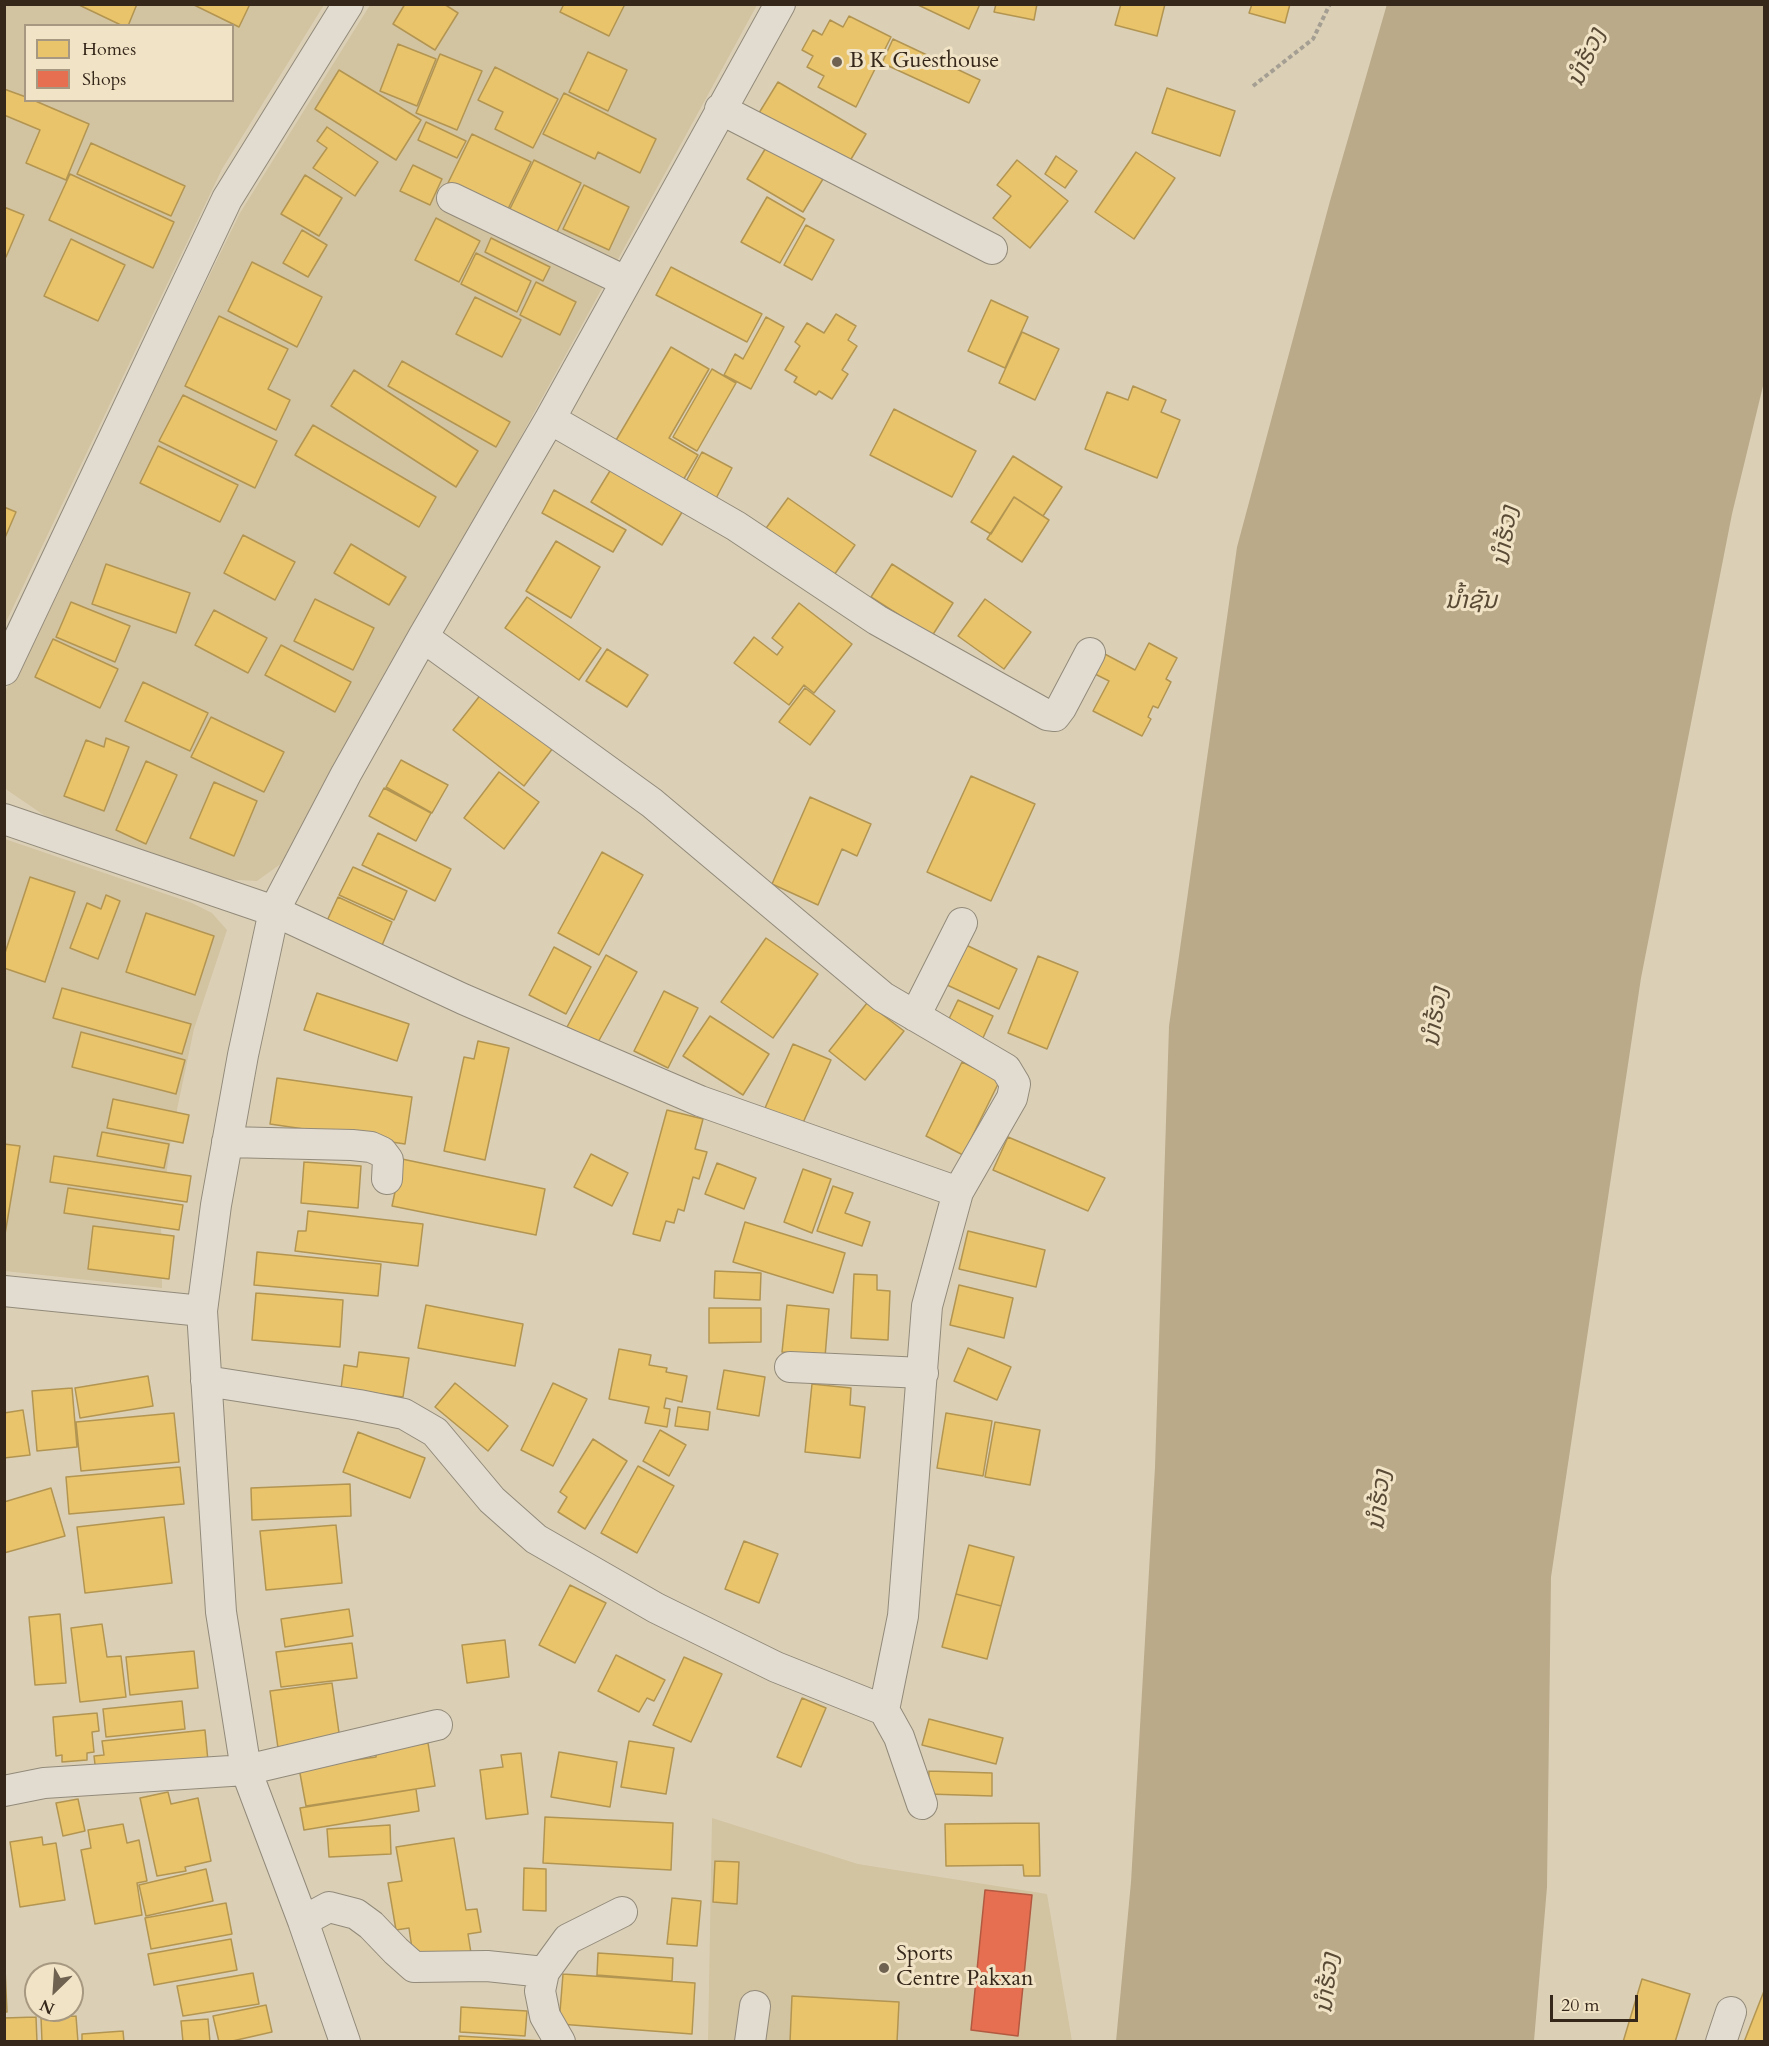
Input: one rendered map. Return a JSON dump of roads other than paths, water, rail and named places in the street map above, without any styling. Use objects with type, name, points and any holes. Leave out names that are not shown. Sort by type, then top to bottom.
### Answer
[{"type":"street","points":[[4,670],[226,199],[348,4]]},
{"type":"street","points":[[345,2042],[303,1921],[246,1770],[221,1612],[202,1311],[216,1205],[243,1056],[274,911],[346,774],[550,419],[780,4]]},
{"type":"street","points":[[720,109],[992,249]]},
{"type":"street","points":[[452,198],[625,281]]},
{"type":"street","points":[[550,419],[736,526],[877,620],[1047,716],[1055,716],[1090,653]]},
{"type":"street","points":[[423,637],[652,803],[883,997],[1006,1069],[1016,1084],[1012,1098],[958,1192],[927,1306],[903,1616],[884,1710],[898,1737],[922,1804]]},
{"type":"street","points":[[4,819],[274,911],[463,999],[700,1101],[958,1192]]},
{"type":"street","points":[[915,1016],[962,923]]},
{"type":"street","points":[[227,1142],[370,1147],[382,1152],[387,1160],[387,1179]]},
{"type":"street","points":[[4,1291],[202,1311]]},
{"type":"street","points":[[790,1367],[923,1372]]},
{"type":"street","points":[[206,1381],[404,1414],[435,1431],[492,1500],[536,1539],[656,1608],[776,1667],[884,1710]]},
{"type":"street","points":[[4,1791],[45,1783],[246,1770],[437,1725]]},
{"type":"street","points":[[303,1921],[329,1907],[356,1914],[371,1925],[414,1966],[487,1966],[544,1972]]},
{"type":"street","points":[[560,2042],[545,2016],[540,1991],[544,1972],[568,1940],[622,1912]]},
{"type":"street","points":[[750,2042],[755,2006]]},
{"type":"street","points":[[1721,2042],[1731,2012]]},
{"type":"water","name":"ນ້ຳຊັນ","points":[[1387,4],[1764,5],[1764,382],[1732,514],[1641,978],[1551,1577],[1547,1887],[1534,2041],[1116,2041],[1131,1882],[1155,1467],[1169,1026],[1237,547],[1330,201]]},
{"type":"place","name":"B K Guesthouse","points":[[837,62]]},
{"type":"place","name":"Sports Centre Pakxan","points":[[884,1968]]},
{"type":"water label","name":"ນຳ້ຮວງ","points":[[1588,58]]},
{"type":"water label","name":"ນຳ້ຮວງ","points":[[1507,536]]},
{"type":"water label","name":"ນຳ້ຮວງ","points":[[1437,1017]]},
{"type":"water label","name":"ນຳ້ຮວງ","points":[[1381,1500]]},
{"type":"water label","name":"ນຳ້ຮວງ","points":[[1329,1983]]}]
